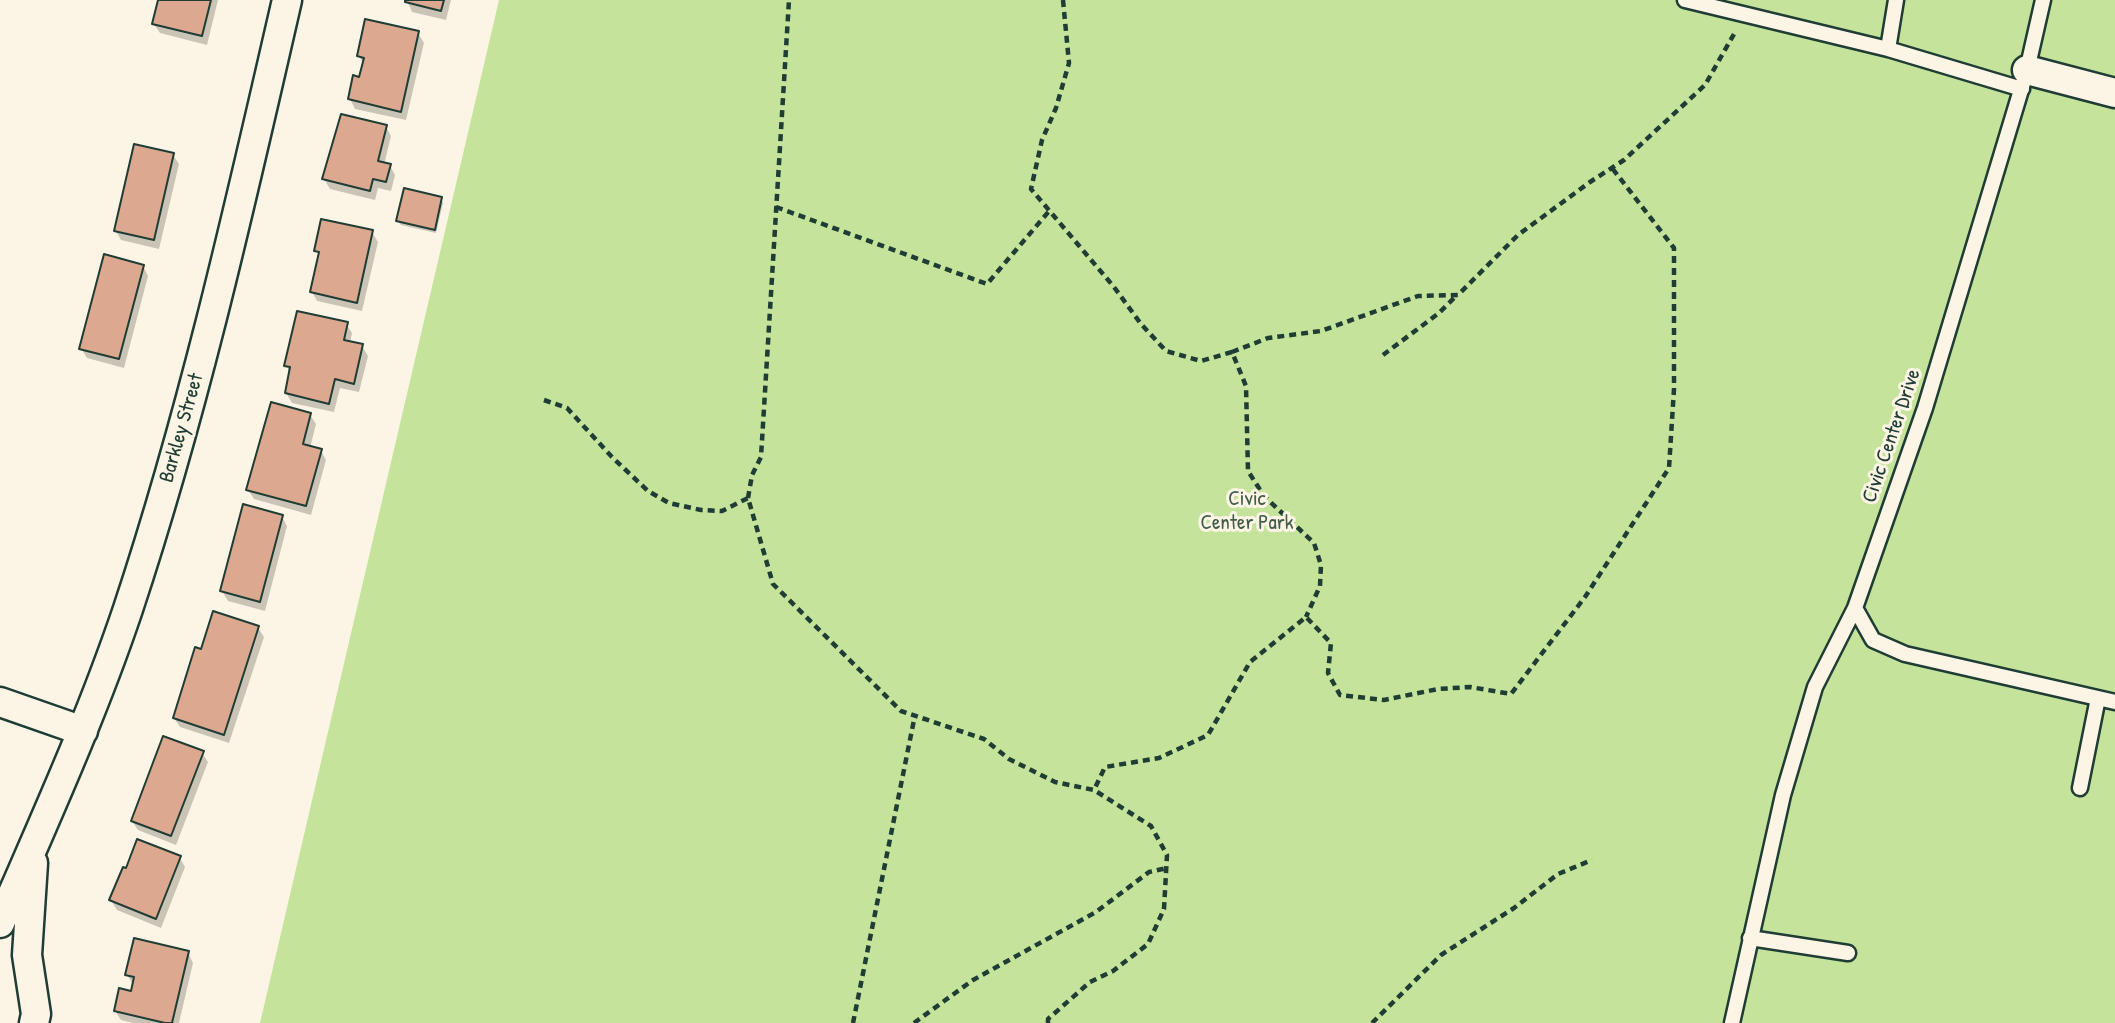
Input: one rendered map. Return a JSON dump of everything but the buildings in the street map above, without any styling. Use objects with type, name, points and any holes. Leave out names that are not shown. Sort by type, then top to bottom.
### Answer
[{"type":"street","name":"Barkley Street","points":[[0,923],[83,731],[127,611],[191,398],[231,244],[287,0]]},
{"type":"street","points":[[2024,79],[2115,93]]},
{"type":"street","points":[[0,702],[83,731]]},
{"type":"street","name":"Barkley Street","points":[[34,843],[27,955],[36,1014],[34,1023]]},
{"type":"lane","points":[[1685,0],[2024,79]]},
{"type":"lane","points":[[1888,48],[1896,0]]},
{"type":"lane","name":"Civic Center Drive","points":[[1731,1023],[1783,795],[1815,687],[1855,608],[1925,408],[2024,79],[2043,0]]},
{"type":"lane","points":[[1855,608],[1873,640],[1905,654],[2115,702]]},
{"type":"lane","points":[[2080,788],[2098,698]]},
{"type":"lane","points":[[1750,938],[1848,953]]},
{"type":"path","points":[[789,0],[761,457],[752,475],[748,498],[773,584],[901,711],[984,739],[1009,759],[1055,782],[1094,790],[1151,826],[1167,855],[1167,868],[1164,909],[1149,944],[1113,971],[1090,982],[1048,1019],[1048,1023]]},
{"type":"path","points":[[1063,0],[1069,63],[1056,108],[1042,140],[1031,190],[1166,351],[1201,361],[1268,338],[1321,331],[1418,296],[1458,295]]},
{"type":"path","points":[[1384,355],[1439,313],[1518,235],[1624,160],[1704,85],[1733,37],[1742,14]]},
{"type":"path","points":[[1306,617],[1331,643],[1328,673],[1340,695],[1384,700],[1438,688],[1470,687],[1511,694],[1585,597],[1669,468],[1674,248],[1612,168]]},
{"type":"path","points":[[776,207],[987,284],[1050,210]]},
{"type":"path","points":[[1094,790],[1105,767],[1159,758],[1208,735],[1250,662],[1306,617],[1320,586],[1321,565],[1314,543],[1264,496],[1248,471],[1246,386],[1232,352]]},
{"type":"path","points":[[544,400],[567,408],[621,466],[648,491],[669,503],[701,510],[722,511],[748,498]]},
{"type":"path","points":[[853,1023],[915,715]]},
{"type":"path","points":[[1372,1023],[1441,955],[1514,908],[1558,874],[1592,860]]},
{"type":"path","points":[[914,1023],[973,980],[1096,912],[1149,872],[1167,868]]},
{"type":"green space","name":"Civic Center Park","points":[[499,0],[2115,0],[2115,1023],[260,1023]]}]
